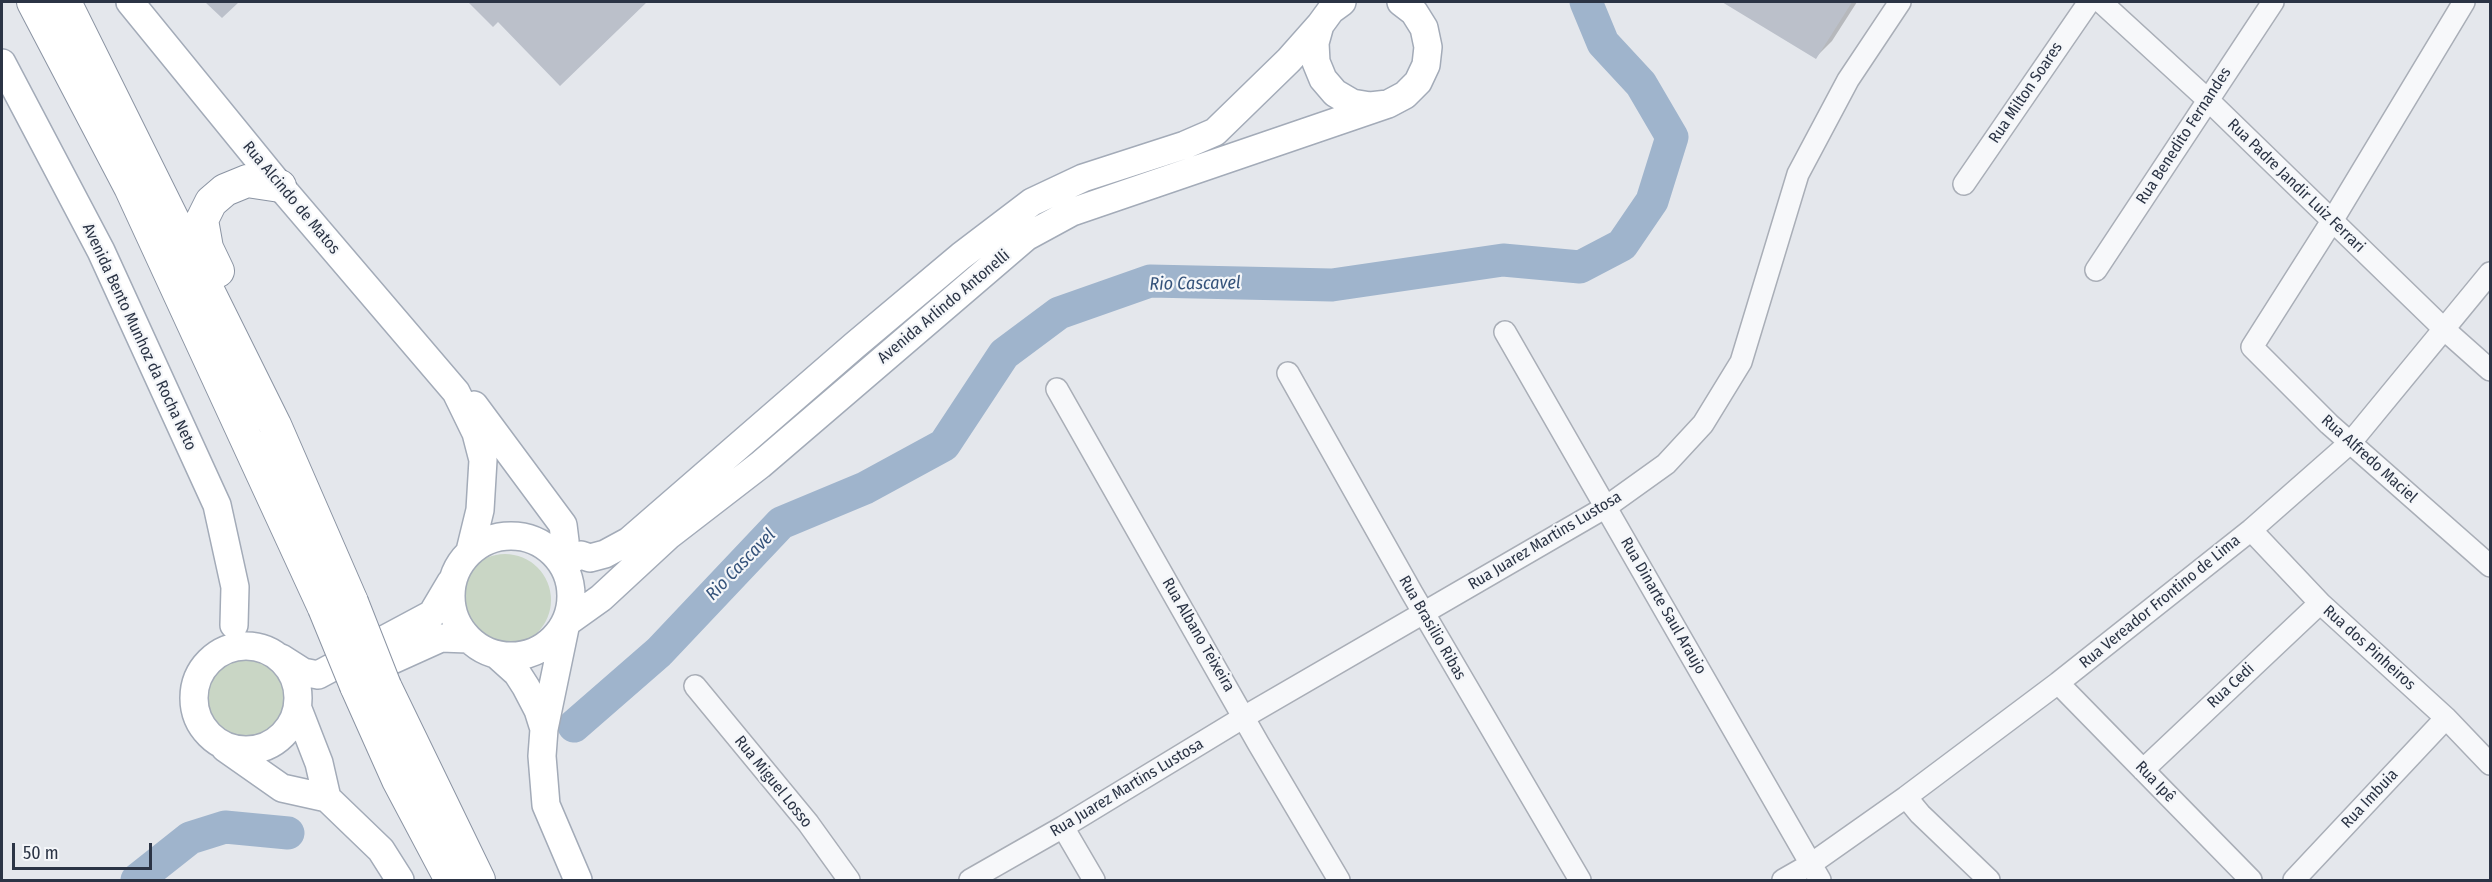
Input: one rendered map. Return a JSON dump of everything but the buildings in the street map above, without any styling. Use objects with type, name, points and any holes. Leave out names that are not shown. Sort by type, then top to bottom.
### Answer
[{"type":"highway","points":[[33,2],[130,187],[338,605]]},
{"type":"highway","points":[[65,2],[275,426],[338,605],[371,686],[421,855],[433,880]]},
{"type":"highway","points":[[275,426],[262,364],[207,248],[202,220],[210,202],[225,190],[247,181],[280,186]]},
{"type":"highway","points":[[371,686],[479,880]]},
{"type":"highway","points":[[398,780],[451,880]]},
{"type":"main road","name":"Rua Alcindo de Matos","points":[[130,2],[280,186],[456,392],[476,433],[483,460],[480,510],[470,551]]},
{"type":"main road","points":[[1401,2],[1414,12],[1424,28]]},
{"type":"main road","name":"Avenida Arlindo Antonelli","points":[[566,623],[601,598],[668,536],[760,465],[1026,237],[1072,212],[1389,104],[1405,95],[1418,82],[1426,65],[1428,47],[1419,2]]},
{"type":"main road","name":"Avenida Arlindo Antonelli","points":[[1332,10],[1315,43],[1316,62],[1323,79],[1335,93],[1352,102],[1370,106],[1389,104]]},
{"type":"main road","name":"Avenida Arlindo Antonelli","points":[[562,563],[581,555],[590,558],[597,556],[629,541],[855,345],[961,256],[1032,202],[1083,178],[1185,145],[1215,132],[1289,60],[1332,10]]},
{"type":"main road","name":"Avenida Bento Munhoz da Rocha Neto","points":[[2,63],[101,251],[217,505],[235,587],[234,625]]},
{"type":"main road","name":"Rua Alcindo de Matos","points":[[456,392],[470,399],[544,496],[563,525],[566,541],[562,563]]},
{"type":"main road","points":[[203,668],[213,657],[226,649],[256,646],[270,651],[303,672],[318,675],[432,614],[460,563],[470,551],[488,540],[508,535],[529,538],[548,548],[562,563],[570,582],[572,603],[544,729],[542,756],[546,805],[578,880]]},
{"type":"main road","points":[[453,577],[450,594],[452,610],[458,626],[468,639],[482,649],[497,655],[517,656],[537,651],[554,640],[566,623]]},
{"type":"main road","points":[[218,743],[231,749],[246,751],[267,746],[285,734],[298,709],[299,692],[294,675],[284,661],[234,625],[195,683],[193,700],[201,724],[218,743],[282,788],[327,798],[381,850],[400,880]]},
{"type":"main road","points":[[298,709],[322,691],[441,638],[468,639]]},
{"type":"main road","points":[[497,655],[517,673],[526,687],[538,710],[544,729]]},
{"type":"main road","points":[[298,709],[319,763],[327,798]]},
{"type":"street","name":"Rua Juarez Martins Lustosa","points":[[970,880],[1063,827],[1244,717],[1606,507],[1666,464],[1703,424],[1741,362],[1798,174],[1848,80],[1900,2]]},
{"type":"street","name":"Rua Milton Soares","points":[[1964,184],[2088,2]]},
{"type":"street","name":"Rua Padre Jandir Luiz Ferrari","points":[[2101,2],[2208,100],[2445,330],[2490,370]]},
{"type":"street","name":"Rua Benedito Fernandes","points":[[2096,270],[2273,2]]},
{"type":"street","points":[[2332,221],[2464,2]]},
{"type":"street","name":"Rua Alfredo Maciel","points":[[2332,221],[2252,347],[2329,424],[2490,566]]},
{"type":"street","name":"Rua Vereador Frontino de Lima","points":[[1783,880],[1815,872],[1906,797],[2058,683],[2251,530],[2351,442],[2490,273]]},
{"type":"street","name":"Rua Dinarte Saul Araujo","points":[[1505,332],[1815,872]]},
{"type":"street","name":"Rua Brasilio Ribas","points":[[1288,373],[1424,613],[1580,880]]},
{"type":"street","name":"Rua Albano Teixeira","points":[[1057,389],[1339,880]]},
{"type":"street","name":"Rua dos Pinheiros","points":[[2251,530],[2320,603],[2446,718],[2490,764]]},
{"type":"street","name":"Rua Cedi","points":[[2143,770],[2320,603]]},
{"type":"street","name":"Rua Ipê","points":[[2058,683],[2251,880]]},
{"type":"street","name":"Rua Miguel Losso","points":[[695,687],[808,823],[849,880]]},
{"type":"street","name":"Rua Imbuia","points":[[2294,880],[2446,718]]},
{"type":"street","points":[[1906,797],[1920,814],[1989,880]]},
{"type":"street","points":[[1063,827],[1094,880]]},
{"type":"green space","points":[[505,554],[522,558],[537,568],[547,583],[551,600],[547,617],[537,632],[522,642],[505,646],[488,642],[473,632],[463,617],[459,600],[463,583],[473,568],[488,558]]},
{"type":"green space","points":[[246,655],[270,662],[282,674],[289,698],[282,722],[270,734],[246,741],[222,734],[210,722],[203,698],[210,674],[222,662]]},
{"type":"waterway","name":"Rio Cascavel","points":[[574,726],[659,652],[781,523],[865,488],[944,445],[1004,354],[1059,313],[1150,281],[1332,285],[1503,260],[1580,267],[1622,245],[1652,201],[1672,137],[1641,84],[1603,43],[1586,2]]},
{"type":"waterway","name":"Rio Cascavel","points":[[137,880],[190,838],[225,827],[288,833]]}]
